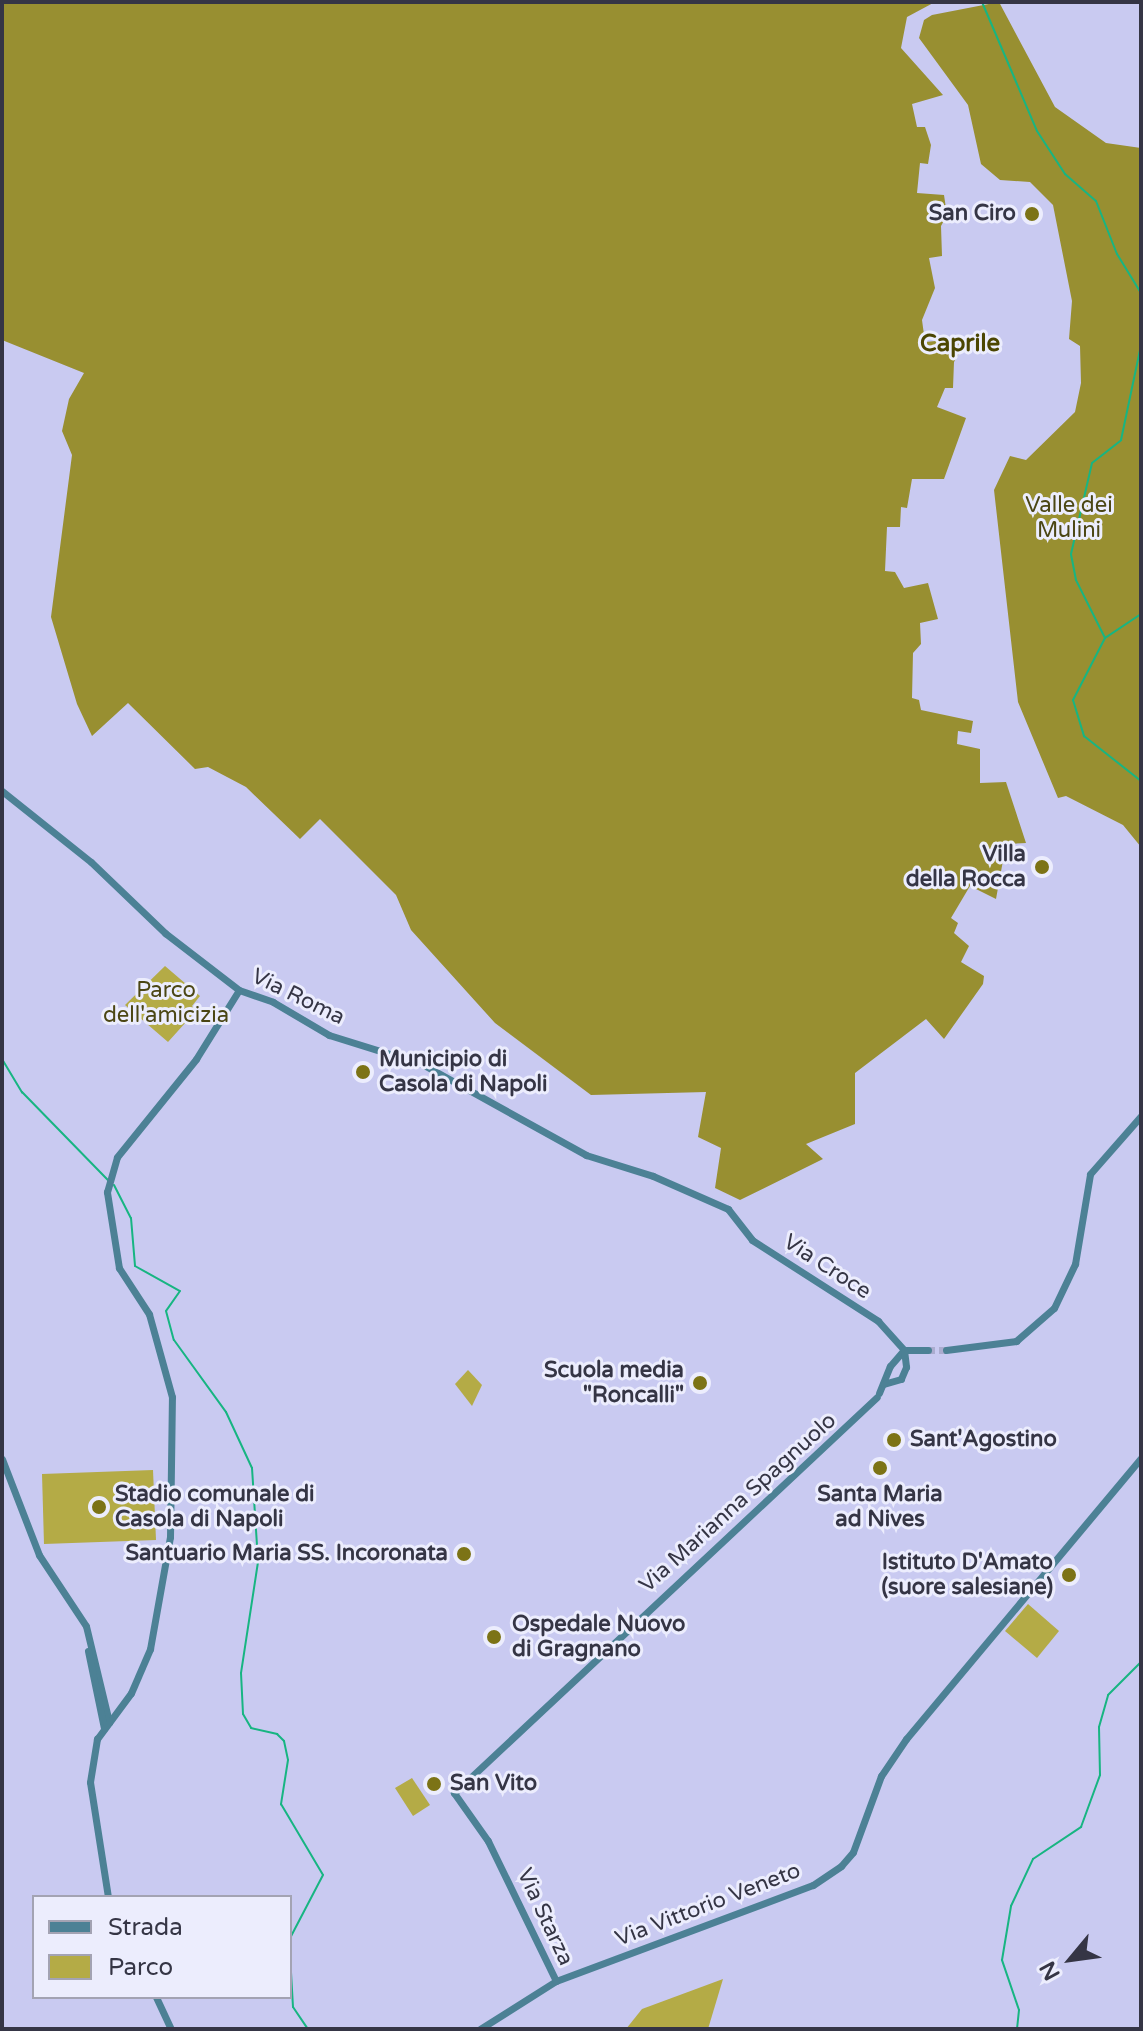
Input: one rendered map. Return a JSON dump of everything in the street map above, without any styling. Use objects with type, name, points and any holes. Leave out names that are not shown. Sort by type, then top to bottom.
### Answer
[{"type":"street","name":"Via Roma","points":[[2,791],[91,862],[165,933],[239,990],[273,1002],[329,1035],[422,1064],[586,1155],[653,1176],[735,1212]]},
{"type":"street","points":[[97,1739],[131,1693],[150,1649],[170,1537],[172,1397],[149,1314],[119,1268],[107,1192],[113,1169],[239,990]]},
{"type":"street","points":[[946,1350],[1016,1341],[1054,1308],[1075,1264],[1090,1174],[1141,1116]]},
{"type":"street","name":"Via Croce","points":[[735,1212],[752,1240],[878,1321],[904,1350]]},
{"type":"street","points":[[904,1350],[928,1350]]},
{"type":"street","points":[[884,1384],[901,1379],[906,1367],[904,1350]]},
{"type":"street","points":[[884,1384],[904,1350]]},
{"type":"street","name":"Via Marianna Spagnuolo","points":[[454,1793],[876,1398],[884,1384]]},
{"type":"street","name":"Via Vittorio Veneto","points":[[556,1981],[813,1885],[841,1866],[853,1852],[881,1776],[906,1739],[1141,1458]]},
{"type":"street","points":[[2,1459],[39,1555],[79,1614],[106,1725]]},
{"type":"street","points":[[79,1614],[97,1704],[97,1739],[90,1782],[108,1895]]},
{"type":"street","points":[[97,1704],[106,1725]]},
{"type":"street","name":"Via Starza","points":[[454,1793],[488,1841],[556,1981],[480,2029]]},
{"type":"street","points":[[540,1989],[549,1968]]},
{"type":"street","points":[[157,1999],[171,2029]]},
{"type":"green space","points":[[2,2],[935,2],[907,17],[901,48],[943,95],[912,104],[917,127],[925,127],[931,145],[928,164],[920,163],[917,193],[944,195],[947,215],[941,226],[942,256],[929,258],[935,288],[922,320],[925,342],[968,338],[954,362],[953,388],[945,388],[937,407],[966,418],[944,479],[912,479],[907,508],[901,507],[900,527],[887,527],[885,571],[895,572],[904,588],[928,583],[938,619],[920,623],[921,644],[913,653],[912,698],[919,700],[921,710],[973,721],[971,733],[958,731],[957,744],[980,749],[980,783],[1006,782],[1026,843],[1006,844],[996,899],[970,886],[951,918],[958,923],[954,933],[969,946],[961,962],[984,976],[983,984],[944,1039],[926,1019],[855,1073],[855,1124],[806,1144],[823,1159],[740,1200],[715,1188],[721,1148],[698,1137],[706,1092],[591,1095],[495,1023],[411,930],[396,895],[320,819],[300,839],[246,787],[208,767],[195,769],[128,703],[92,736],[77,704],[51,617],[72,455],[62,431],[69,399],[84,373],[2,340]]},
{"type":"green space","name":"Valle dei Mulini","points":[[999,2],[1055,107],[1106,143],[1141,148],[1141,847],[1123,825],[1066,796],[1058,798],[1018,702],[994,490],[1010,456],[1026,460],[1075,412],[1081,383],[1080,346],[1069,339],[1072,301],[1053,205],[1030,182],[1000,180],[981,164],[968,105],[919,38],[924,20],[932,15]]},
{"type":"green space","name":"Parco dell'amicizia","points":[[165,966],[200,996],[192,1006],[196,1011],[168,1042],[125,1005]]},
{"type":"green space","points":[[468,1370],[482,1385],[472,1406],[455,1384]]},
{"type":"green space","name":"Stadio comunale di Casola di Napoli","points":[[153,1470],[156,1540],[44,1544],[42,1474]]},
{"type":"green space","points":[[1028,1604],[1059,1631],[1037,1658],[1005,1631]]},
{"type":"green space","points":[[412,1778],[430,1805],[413,1816],[395,1788]]},
{"type":"green space","points":[[723,1979],[708,2029],[626,2029],[642,2009]]},
{"type":"waterway","points":[[982,2],[1037,131],[1065,174],[1096,201],[1117,254],[1141,293]]},
{"type":"waterway","points":[[1105,638],[1076,580],[1071,554],[1092,463],[1121,440],[1141,345]]},
{"type":"waterway","points":[[1141,614],[1105,638],[1073,700],[1084,736],[1141,781]]},
{"type":"waterway","points":[[2,1059],[22,1092],[109,1181]]},
{"type":"waterway","points":[[114,1185],[131,1218],[135,1266],[180,1291],[166,1311],[174,1340],[226,1412],[252,1468],[258,1562],[241,1673],[243,1714],[251,1728],[277,1734],[284,1741],[288,1760],[281,1804],[323,1875],[292,1934]]},
{"type":"waterway","points":[[1017,2029],[1019,2010],[1002,1960],[1011,1906],[1033,1859],[1081,1827],[1100,1775],[1099,1727],[1108,1695],[1141,1662]]},
{"type":"waterway","points":[[292,1990],[293,2007],[308,2029]]},
{"type":"tunnel","points":[[928,1350],[946,1350]]},
{"type":"place","name":"San Ciro","points":[[1032,214]]},
{"type":"place","name":"Villa della Rocca","points":[[1042,867]]},
{"type":"place","name":"Municipio di Casola di Napoli","points":[[363,1072]]},
{"type":"place","name":"Scuola media \"Roncalli\"","points":[[700,1383]]},
{"type":"place","name":"Sant'Agostino","points":[[894,1440]]},
{"type":"place","name":"Santa Maria ad Nives","points":[[880,1468]]},
{"type":"place","name":"Stadio comunale di Casola di Napoli","points":[[99,1507]]},
{"type":"place","name":"Santuario Maria SS. Incoronata","points":[[464,1554]]},
{"type":"place","name":"Istituto D'Amato (suore salesiane)","points":[[1069,1575]]},
{"type":"place","name":"Ospedale Nuovo di Gragnano","points":[[494,1637]]},
{"type":"place","name":"San Vito","points":[[434,1784]]},
{"type":"district","name":"Caprile","points":[[960,344]]}]
